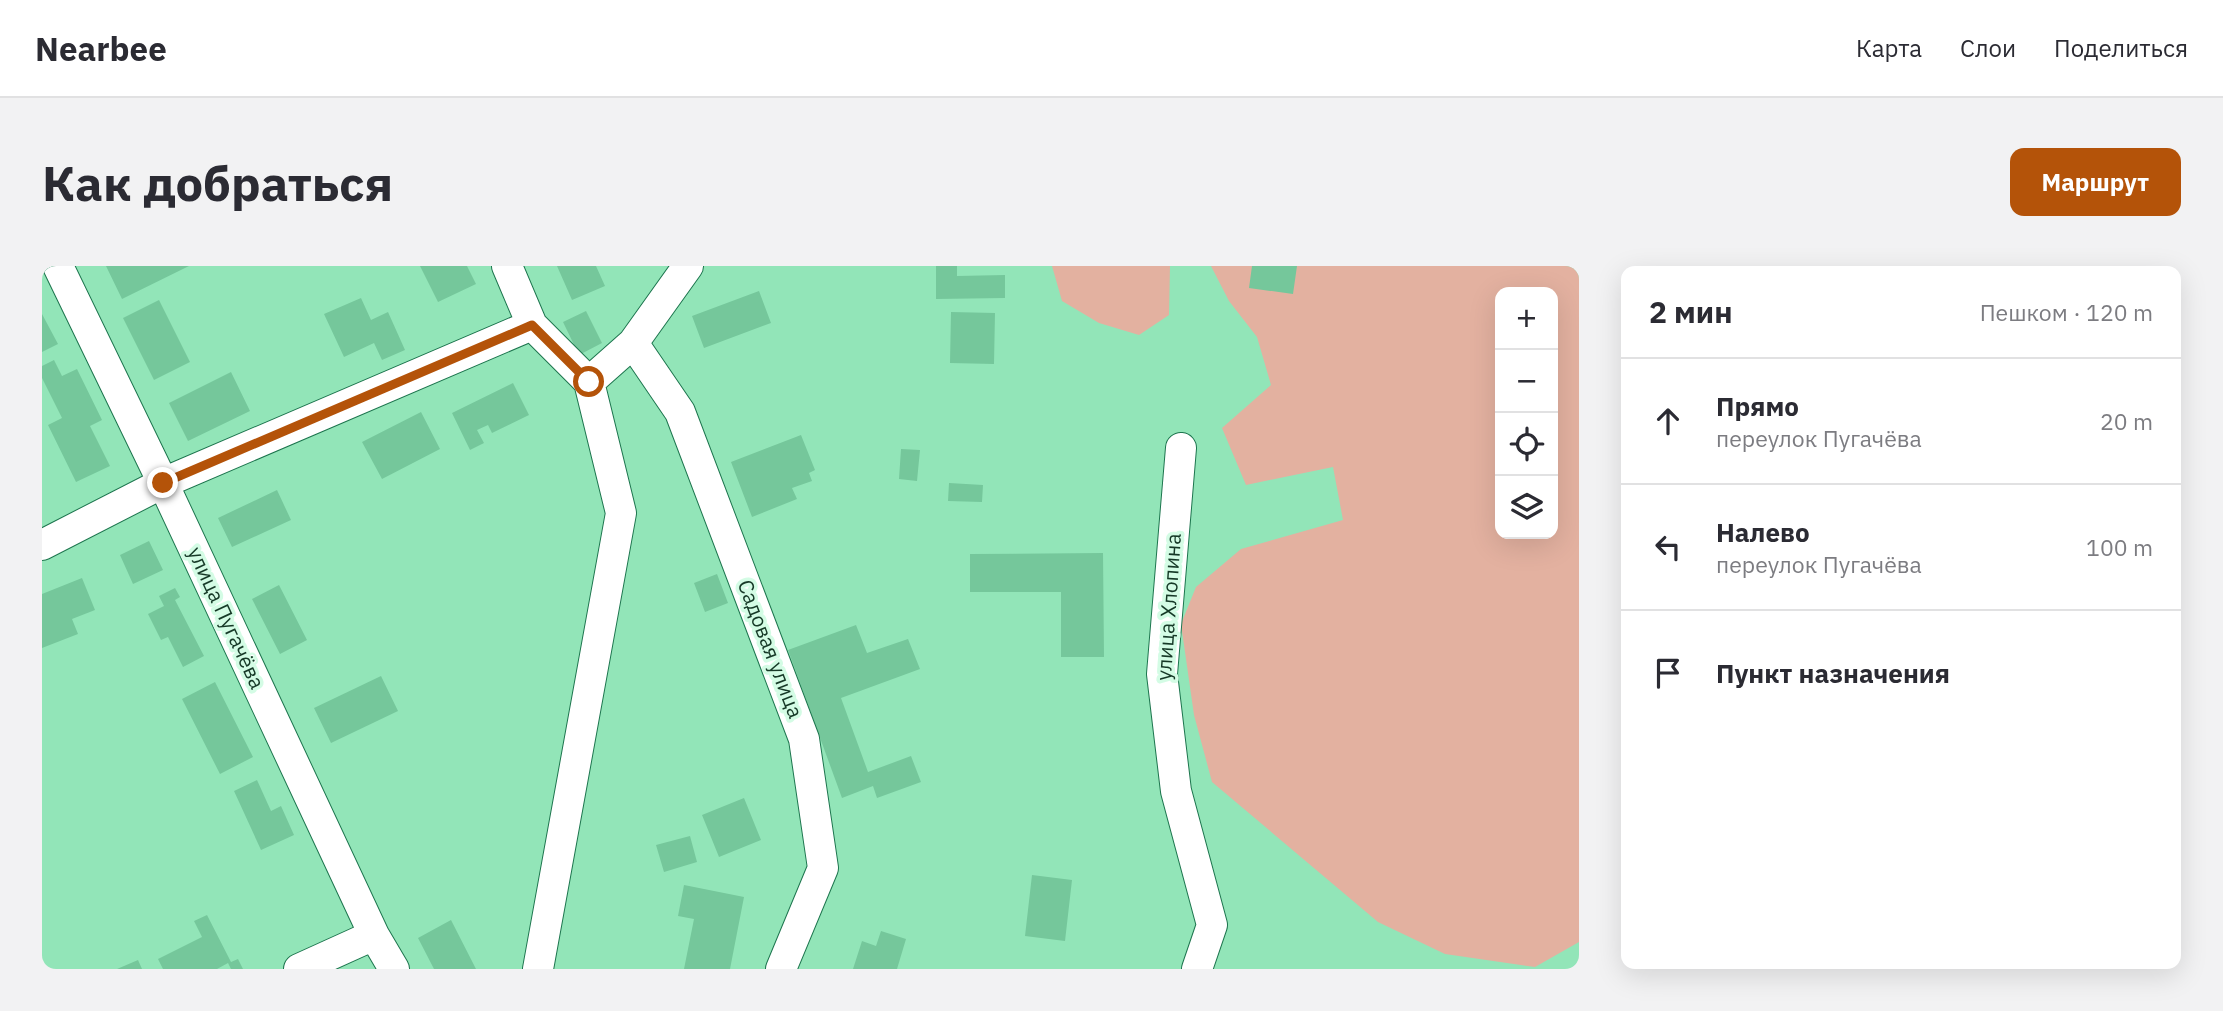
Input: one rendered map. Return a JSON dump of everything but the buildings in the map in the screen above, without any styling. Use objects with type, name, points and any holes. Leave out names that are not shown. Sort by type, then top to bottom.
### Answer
[{"type":"street","name":"улица Пугачёва","points":[[58,266],[163,483],[374,935],[394,969]]},
{"type":"street","points":[[507,266],[532,325],[589,382],[621,513],[538,969]]},
{"type":"street","points":[[589,382],[633,344],[688,266]]},
{"type":"street","points":[[42,545],[163,483],[532,325]]},
{"type":"street","name":"Садовая улица","points":[[633,344],[680,412],[804,739],[823,868],[781,969]]},
{"type":"street","name":"улица Хлопина","points":[[1181,448],[1162,674],[1176,791],[1212,925],[1197,969]]},
{"type":"street","points":[[299,969],[374,935]]},
{"type":"shaded area","points":[[1052,266],[1170,266],[1169,315],[1139,335],[1099,323],[1062,301]]},
{"type":"shaded area","points":[[1211,266],[1579,266],[1579,942],[1535,967],[1445,954],[1378,922],[1212,782],[1194,715],[1181,624],[1196,587],[1241,549],[1343,520],[1333,467],[1246,485],[1222,428],[1271,385],[1257,337],[1229,301]]},
{"type":"route","points":[[163,483],[532,325],[589,382]]}]
